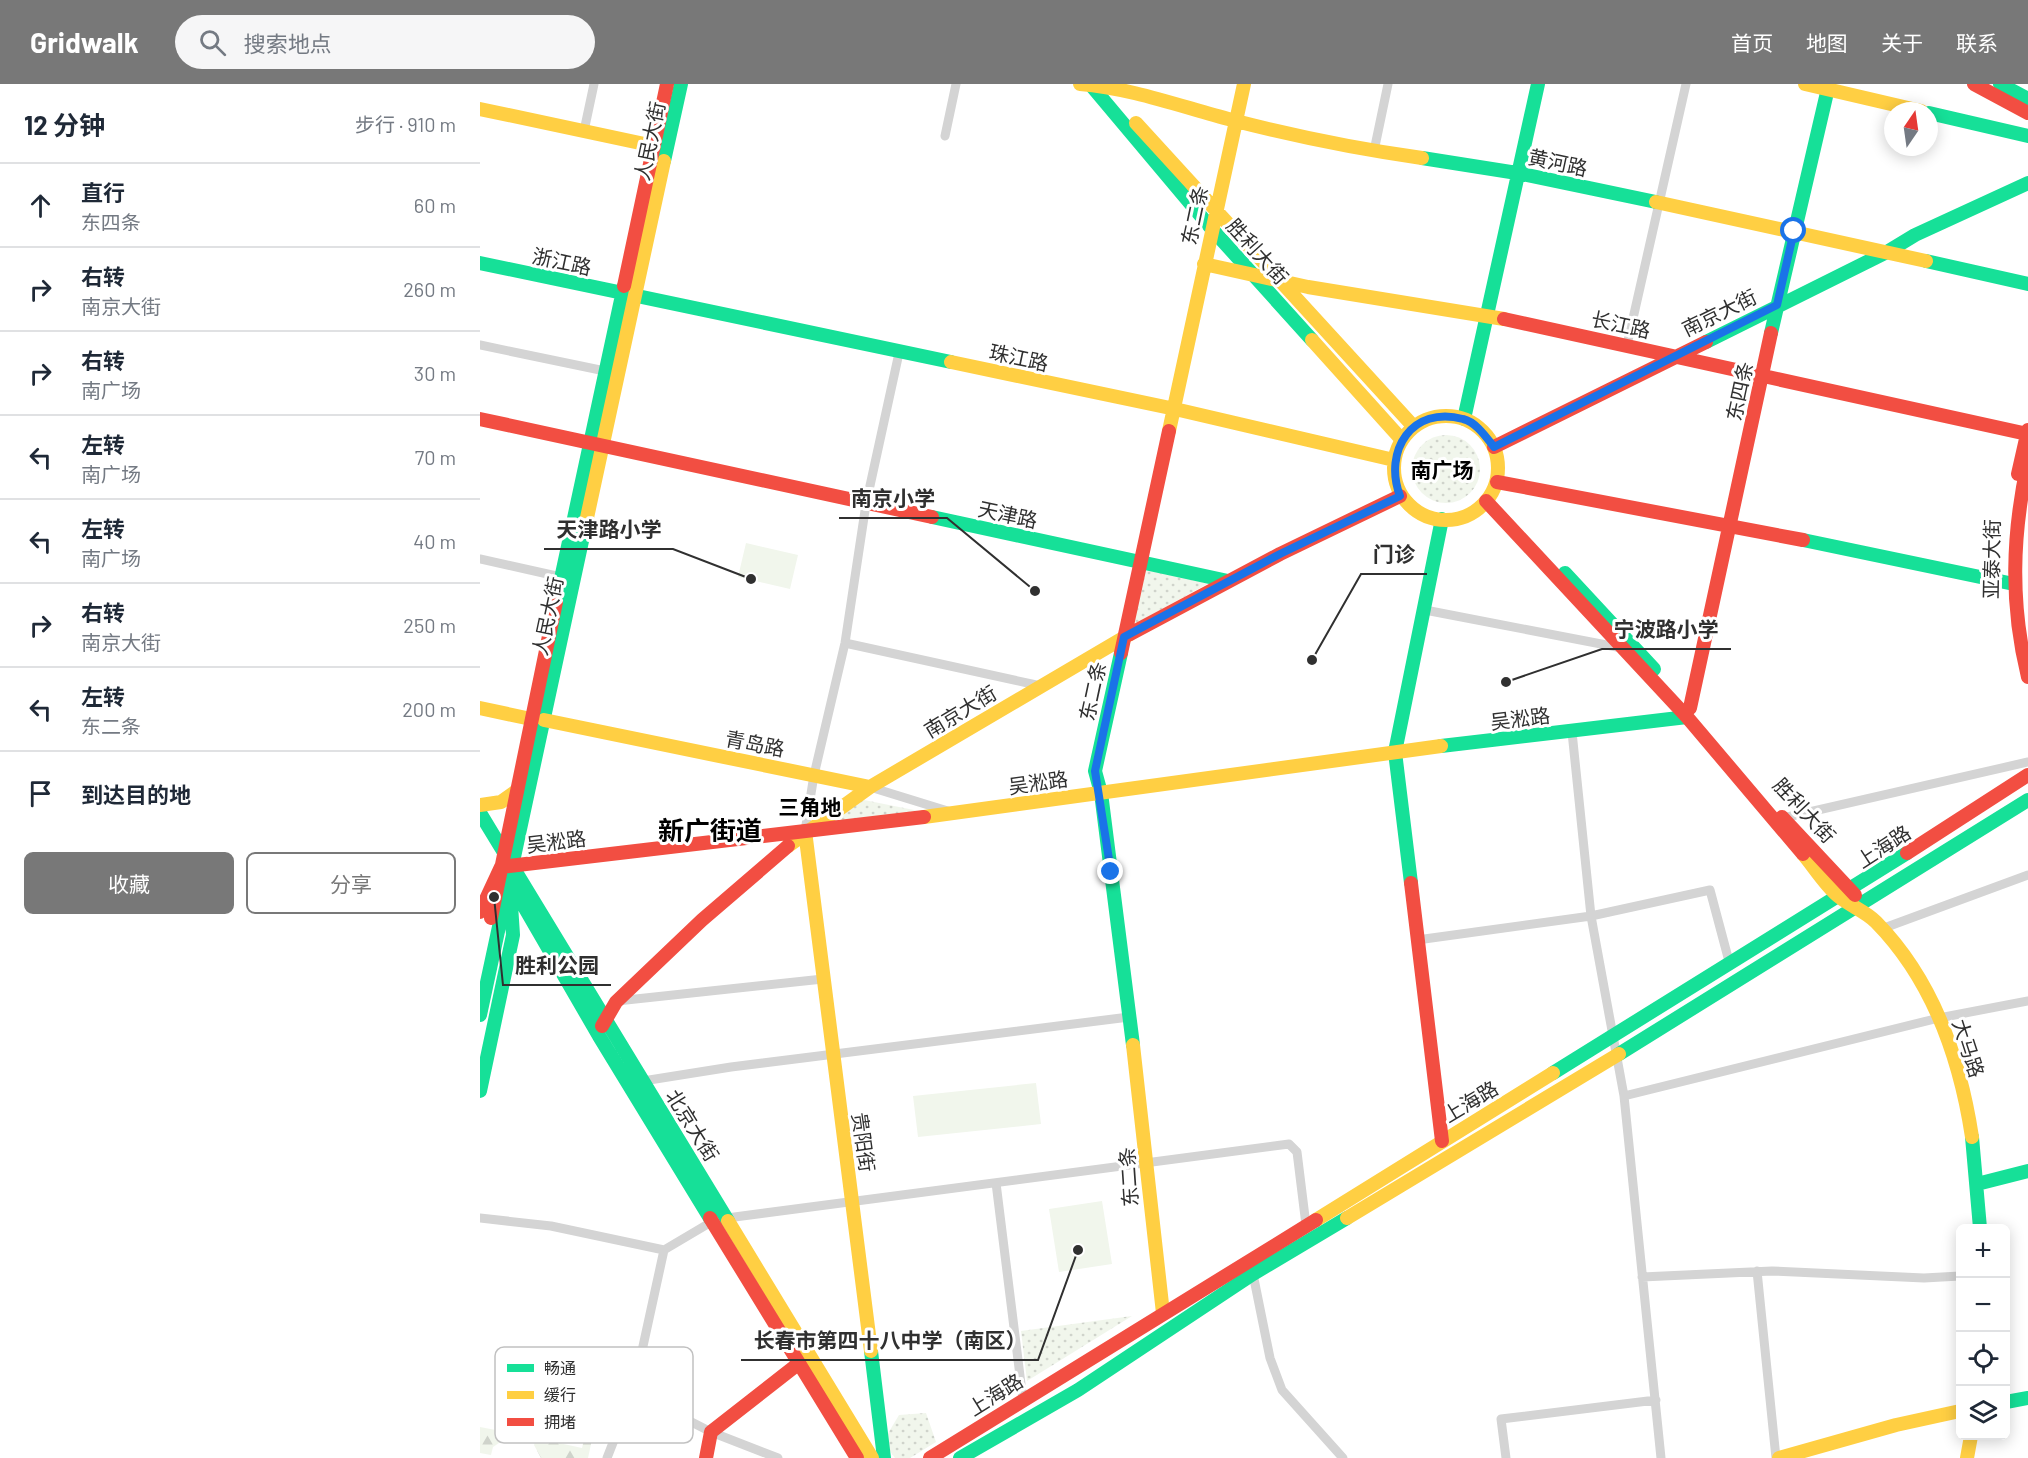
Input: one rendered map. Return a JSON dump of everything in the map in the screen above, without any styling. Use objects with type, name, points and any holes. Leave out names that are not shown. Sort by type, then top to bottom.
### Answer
[{"type":"main road","name":"人民大街","points":[[504,851],[515,792],[538,720],[561,577],[597,443],[605,371],[629,295],[654,146],[667,84]]},
{"type":"main road","name":"人民大街","points":[[480,970],[507,866],[629,295],[681,84]]},
{"type":"main road","name":"东二条","points":[[1163,1313],[1146,1148],[1101,793],[1095,771],[1176,409],[1211,228],[1244,84]]},
{"type":"main road","points":[[1464,419],[1538,84]]},
{"type":"main road","points":[[1804,84],[1828,86],[1888,102]]},
{"type":"main road","points":[[1974,84],[2028,113]]},
{"type":"main road","points":[[2000,84],[2028,99]]},
{"type":"main road","name":"黄河路","points":[[1093,85],[1235,121],[1374,151],[1517,173],[1794,231],[2028,284]]},
{"type":"main road","name":"胜利大街","points":[[1093,85],[1280,281],[1414,427]]},
{"type":"main road","name":"胜利大街","points":[[1093,85],[1211,228],[1402,440]]},
{"type":"main road","name":"东四条","points":[[1688,712],[1777,305],[1828,86]]},
{"type":"main road","points":[[480,109],[654,146]]},
{"type":"main road","points":[[1938,115],[2028,136]]},
{"type":"main road","name":"南京大街","points":[[1494,447],[1673,356],[1887,252],[1916,235],[2028,183]]},
{"type":"main road","name":"浙江路","points":[[480,263],[629,295]]},
{"type":"main road","name":"长江路","points":[[1204,264],[1280,281],[1487,315],[2028,432]]},
{"type":"main road","name":"珠江路","points":[[629,295],[1176,409],[1394,460]]},
{"type":"main road","points":[[1438,417],[1464,419],[1483,433],[1494,447],[1498,470],[1491,493],[1457,520],[1442,519],[1414,511],[1400,496],[1394,480],[1394,460],[1402,440],[1414,427],[1438,417]]},
{"type":"main road","name":"天津路","points":[[480,419],[1228,581]]},
{"type":"main road","name":"亚泰大街","points":[[2028,432],[2010,515],[2007,540],[2011,621],[2028,689]]},
{"type":"main road","points":[[2028,462],[2016,520],[2012,572],[2020,649],[2028,676]]},
{"type":"main road","points":[[1491,493],[1730,524],[2009,583]]},
{"type":"main road","name":"胜利大街","points":[[1491,493],[1622,648],[1688,712],[1839,897],[1858,905]]},
{"type":"main road","name":"胜利大街","points":[[1491,493],[1783,818],[1852,888],[1858,905]]},
{"type":"main road","name":"南京大街","points":[[599,1036],[604,1018],[616,1002],[702,920],[805,831],[870,787],[1124,637],[1228,581],[1400,496]]},
{"type":"main road","points":[[1442,519],[1395,752],[1442,1141]]},
{"type":"main road","name":"青岛路","points":[[480,708],[870,787]]},
{"type":"main road","name":"吴淞路","points":[[507,866],[957,813],[1395,752],[1572,732],[1688,712]]},
{"type":"main road","name":"上海路","points":[[930,1458],[1730,965],[2028,775]]},
{"type":"main road","points":[[480,805],[501,802],[515,792]]},
{"type":"main road","name":"上海路","points":[[960,1458],[1078,1390],[1253,1274],[1616,1056],[2028,800]]},
{"type":"main road","name":"北京大街","points":[[480,813],[504,851],[507,866]]},
{"type":"main road","name":"北京大街","points":[[480,830],[507,866],[643,1081],[798,1364],[857,1458]]},
{"type":"main road","name":"贵阳街","points":[[805,831],[884,1458]]},
{"type":"main road","points":[[480,912],[507,866]]},
{"type":"main road","name":"人民大街","points":[[480,1015],[509,882],[507,866]]},
{"type":"main road","points":[[480,1091],[513,935],[509,882]]},
{"type":"main road","name":"北京大街","points":[[509,882],[599,1036],[720,1219],[872,1458]]},
{"type":"main road","name":"大马路","points":[[1858,905],[1884,928],[1928,994],[1953,1050],[1977,1184],[1980,1224]]},
{"type":"main road","points":[[1977,1184],[2028,1171]]},
{"type":"main road","points":[[706,1458],[711,1432],[798,1364]]},
{"type":"main road","points":[[2010,1401],[2028,1398]]},
{"type":"main road","points":[[1778,1458],[1896,1425],[1956,1412]]},
{"type":"main road","points":[[1967,1458],[1970,1440]]},
{"type":"street","points":[[584,132],[594,84]]},
{"type":"street","points":[[945,135],[956,84]]},
{"type":"street","points":[[1374,151],[1388,84]]},
{"type":"street","points":[[1627,345],[1686,84]]},
{"type":"street","points":[[480,345],[605,371]]},
{"type":"street","points":[[805,831],[814,775],[845,643],[867,504],[899,353]]},
{"type":"street","points":[[480,559],[561,577]]},
{"type":"street","points":[[1425,610],[1622,648]]},
{"type":"street","points":[[845,643],[1041,686]]},
{"type":"street","points":[[1572,732],[1591,916],[1624,1096],[1661,1458]]},
{"type":"street","points":[[1783,818],[2028,762]]},
{"type":"street","name":"青岛路","points":[[870,787],[957,813]]},
{"type":"street","points":[[1884,928],[2028,874]]},
{"type":"street","points":[[1417,940],[1591,916],[1710,890],[1730,965]]},
{"type":"street","points":[[616,1002],[824,979]]},
{"type":"street","points":[[1624,1096],[1939,1018],[2028,1001]]},
{"type":"street","points":[[643,1081],[731,1067],[1129,1017]]},
{"type":"street","points":[[480,1218],[551,1226],[664,1250],[720,1219],[1284,1144],[1294,1147],[1297,1152],[1306,1225]]},
{"type":"street","points":[[996,1183],[1023,1400]]},
{"type":"street","points":[[643,1347],[664,1250]]},
{"type":"street","points":[[1642,1277],[1757,1271],[1924,1278],[1956,1276]]},
{"type":"street","points":[[1757,1271],[1778,1458]]},
{"type":"street","points":[[1253,1274],[1270,1358],[1282,1390],[1343,1458]]},
{"type":"street","points":[[1506,1458],[1501,1419],[1656,1400]]},
{"type":"street","points":[[693,1423],[778,1458]]},
{"type":"street","points":[[607,1458],[613,1443]]},
{"type":"green space","points":[[1446,435],[1459,438],[1470,445],[1477,456],[1480,469],[1477,482],[1470,493],[1459,500],[1446,503],[1433,500],[1422,493],[1415,482],[1412,469],[1415,456],[1422,445],[1433,438]]},
{"type":"green space","points":[[746,543],[798,555],[790,589],[738,577]]},
{"type":"green space","points":[[1145,570],[1209,583],[1133,625]]},
{"type":"green space","points":[[859,799],[929,813],[810,830]]},
{"type":"green space","points":[[1036,1083],[1041,1124],[918,1137],[913,1096]]},
{"type":"green space","points":[[1102,1201],[1112,1264],[1059,1272],[1049,1209]]},
{"type":"green space","points":[[1132,1316],[1027,1381],[1021,1331]]},
{"type":"green space","points":[[926,1413],[936,1442],[910,1458],[895,1458],[890,1451],[887,1435],[899,1415]]},
{"type":"green space","points":[[480,1427],[495,1430],[495,1443],[499,1443],[493,1447],[491,1455],[480,1453]]},
{"type":"green space","points":[[535,1443],[559,1443],[582,1448],[583,1443],[591,1443],[588,1458],[541,1458],[534,1445]]},
{"type":"traffic: fast","points":[[664,161],[681,84]]},
{"type":"traffic: fast","points":[[1090,84],[1211,228],[1312,340]]},
{"type":"traffic: fast","points":[[1464,419],[1538,84]]},
{"type":"traffic: fast","points":[[1771,333],[1829,84]]},
{"type":"traffic: fast","points":[[2000,84],[2028,99]]},
{"type":"traffic: fast","points":[[1938,115],[2028,136]]},
{"type":"traffic: fast","points":[[1422,158],[1517,173],[1656,202]]},
{"type":"traffic: fast","points":[[1706,342],[1887,252],[1915,235],[2028,183]]},
{"type":"traffic: fast","points":[[1926,261],[2028,284]]},
{"type":"traffic: fast","points":[[480,263],[951,362]]},
{"type":"traffic: fast","points":[[556,602],[624,286]]},
{"type":"traffic: fast","points":[[932,517],[1228,581]]},
{"type":"traffic: fast","points":[[1411,883],[1395,752],[1442,519]]},
{"type":"traffic: fast","points":[[480,1015],[585,527]]},
{"type":"traffic: fast","points":[[1803,540],[2009,583]]},
{"type":"traffic: fast","points":[[1565,573],[1654,669]]},
{"type":"traffic: fast","points":[[1121,653],[1095,771],[1101,793],[1133,1045]]},
{"type":"traffic: fast","points":[[1441,746],[1687,717]]},
{"type":"traffic: fast","points":[[1619,1054],[2028,800]]},
{"type":"traffic: fast","points":[[480,813],[728,1221]]},
{"type":"traffic: fast","points":[[1553,1073],[1907,853]]},
{"type":"traffic: fast","points":[[507,877],[599,1036],[710,1218]]},
{"type":"traffic: fast","points":[[480,1091],[513,935],[510,890]]},
{"type":"traffic: fast","points":[[1972,1137],[1980,1224]]},
{"type":"traffic: fast","points":[[1977,1184],[2028,1171]]},
{"type":"traffic: fast","points":[[960,1458],[1078,1390],[1253,1274],[1347,1218]]},
{"type":"traffic: fast","points":[[871,1351],[884,1458]]},
{"type":"traffic: fast","points":[[2010,1401],[2028,1398]]},
{"type":"traffic: slow","points":[[1080,84],[1118,89],[1302,137],[1422,158]]},
{"type":"traffic: slow","points":[[1169,431],[1244,84]]},
{"type":"traffic: slow","points":[[1805,84],[1884,102]]},
{"type":"traffic: slow","points":[[480,109],[654,146]]},
{"type":"traffic: slow","points":[[1136,123],[1414,427]]},
{"type":"traffic: slow","points":[[585,527],[664,161]]},
{"type":"traffic: slow","points":[[1656,202],[1926,261]]},
{"type":"traffic: slow","points":[[1204,264],[1308,287],[1504,319]]},
{"type":"traffic: slow","points":[[1312,340],[1402,440]]},
{"type":"traffic: slow","points":[[951,362],[1175,409],[1394,460]]},
{"type":"traffic: slow","points":[[1446,416],[1466,420],[1475,425],[1489,439],[1494,448],[1498,468],[1494,488],[1489,497],[1475,511],[1466,516],[1446,520],[1426,516],[1417,511],[1403,497],[1398,488],[1394,468],[1398,448],[1403,439],[1417,425],[1426,420],[1446,416]]},
{"type":"traffic: slow","points":[[788,846],[870,787],[1130,634]]},
{"type":"traffic: slow","points":[[480,708],[531,719]]},
{"type":"traffic: slow","points":[[544,720],[870,787]]},
{"type":"traffic: slow","points":[[924,817],[1441,746]]},
{"type":"traffic: slow","points":[[480,805],[501,802],[515,792]]},
{"type":"traffic: slow","points":[[805,831],[871,1351]]},
{"type":"traffic: slow","points":[[1803,854],[1833,892],[1876,922],[1913,969],[1941,1022],[1951,1050],[1960,1078],[1972,1137]]},
{"type":"traffic: slow","points":[[1133,1045],[1163,1313]]},
{"type":"traffic: slow","points":[[1347,1218],[1619,1054]]},
{"type":"traffic: slow","points":[[1316,1220],[1553,1073]]},
{"type":"traffic: slow","points":[[728,1221],[872,1458]]},
{"type":"traffic: slow","points":[[1779,1458],[1896,1425],[1956,1412]]},
{"type":"traffic: slow","points":[[1967,1458],[1970,1440]]},
{"type":"traffic: jam","points":[[624,286],[667,84]]},
{"type":"traffic: jam","points":[[1974,84],[2028,113]]},
{"type":"traffic: jam","points":[[1504,319],[2027,434]]},
{"type":"traffic: jam","points":[[1690,708],[1771,333]]},
{"type":"traffic: jam","points":[[1494,447],[1706,342]]},
{"type":"traffic: jam","points":[[480,419],[932,517]]},
{"type":"traffic: jam","points":[[2018,474],[2028,430]]},
{"type":"traffic: jam","points":[[1121,653],[1169,431]]},
{"type":"traffic: jam","points":[[2028,462],[2019,516],[2015,570],[2018,623],[2028,677]]},
{"type":"traffic: jam","points":[[1497,482],[1803,540]]},
{"type":"traffic: jam","points":[[1130,634],[1280,554],[1400,496]]},
{"type":"traffic: jam","points":[[1486,501],[1687,717],[1803,854]]},
{"type":"traffic: jam","points":[[491,918],[556,602]]},
{"type":"traffic: jam","points":[[1907,853],[2028,775]]},
{"type":"traffic: jam","points":[[480,912],[501,867],[924,817]]},
{"type":"traffic: jam","points":[[1782,817],[1855,895]]},
{"type":"traffic: jam","points":[[602,1026],[616,1002],[702,920],[788,846]]},
{"type":"traffic: jam","points":[[1411,883],[1442,1141]]},
{"type":"traffic: jam","points":[[710,1218],[857,1458]]},
{"type":"traffic: jam","points":[[930,1458],[1316,1220]]},
{"type":"traffic: jam","points":[[706,1458],[711,1432],[798,1364]]},
{"type":"place","name":"天津路小学","points":[[751,579]]},
{"type":"place","name":"南京小学","points":[[1035,591]]},
{"type":"place","name":"门诊","points":[[1312,660]]},
{"type":"place","name":"宁波路小学","points":[[1506,682]]},
{"type":"place","name":"胜利公园","points":[[494,897]]},
{"type":"place","name":"长春市第四十八中学（南区）","points":[[1078,1250]]},
{"type":"district","name":"南广场","points":[[1442,469]]},
{"type":"district","name":"三角地","points":[[810,806]]},
{"type":"district","name":"新广街道","points":[[710,829]]},
{"type":"route","points":[[1111,872],[1101,793],[1095,771],[1124,637],[1280,554],[1400,496],[1394,480],[1394,460],[1397,449],[1414,427],[1427,420],[1438,417],[1464,419],[1483,433],[1494,447],[1777,305],[1794,231]]}]
